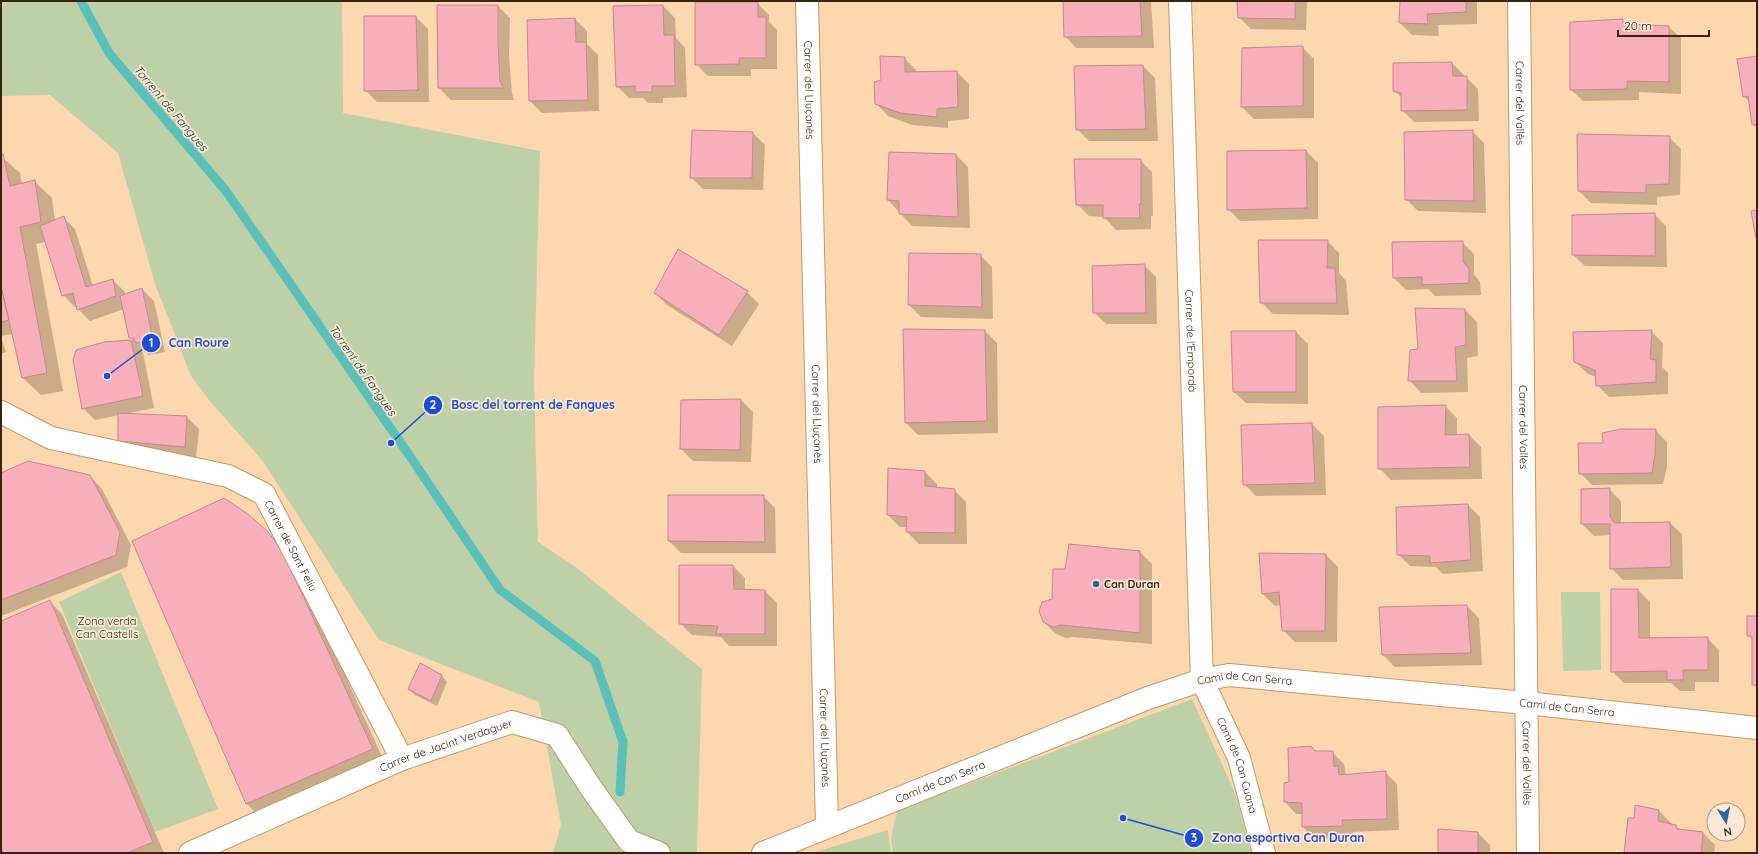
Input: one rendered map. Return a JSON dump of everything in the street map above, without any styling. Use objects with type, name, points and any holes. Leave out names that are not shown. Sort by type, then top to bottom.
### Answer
[{"type":"street","name":"Carrer del Lluçanès","points":[[807,1],[827,826]]},
{"type":"street","name":"Carrer de l'Empordà","points":[[1180,1],[1202,680]]},
{"type":"street","name":"Carrer del Vallès","points":[[1519,1],[1528,853]]},
{"type":"street","name":"Carrer de Sant Feliu","points":[[1,412],[51,438],[228,476],[264,494],[402,759]]},
{"type":"street","name":"Camí de Can Serra","points":[[763,853],[1148,698],[1202,680],[1229,675],[1526,703],[1757,728]]},
{"type":"street","name":"Camí de Can Cuana","points":[[1202,680],[1239,758],[1264,853]]},
{"type":"street","name":"Carrer de Jacint Verdaguer","points":[[190,853],[402,759],[512,722],[557,735],[591,788],[629,841],[659,853]]},
{"type":"green space","points":[[1,1],[342,1],[343,113],[540,151],[534,381],[538,542],[577,568],[702,669],[697,853],[553,853],[561,825],[539,702],[379,640],[262,460],[209,400],[191,376],[155,284],[118,153],[50,95],[1,96]]},
{"type":"green space","name":"Zona verda Can Castells","points":[[121,572],[218,809],[155,832],[59,602]]},
{"type":"green space","points":[[1561,592],[1600,592],[1601,670],[1563,671]]},
{"type":"green space","points":[[1192,699],[1236,795],[1251,853],[893,853],[891,838],[897,811]]},
{"type":"green space","points":[[888,830],[891,853],[812,853]]},
{"type":"building","points":[[1063,1],[1140,1],[1142,36],[1064,37]]},
{"type":"building","points":[[1237,1],[1295,1],[1295,19],[1238,18]]},
{"type":"building","points":[[1400,1],[1466,1],[1466,12],[1427,14],[1428,24],[1399,23]]},
{"type":"building","points":[[695,2],[758,2],[758,17],[766,17],[766,58],[739,58],[739,64],[695,65]]},
{"type":"building","points":[[437,5],[498,5],[500,81],[503,88],[438,88]]},
{"type":"building","points":[[663,5],[664,35],[674,35],[675,86],[652,86],[652,92],[635,92],[635,86],[616,87],[613,6]]},
{"type":"building","points":[[364,16],[416,16],[418,90],[364,91]]},
{"type":"building","points":[[575,18],[576,42],[586,42],[588,100],[529,101],[527,20]]},
{"type":"building","points":[[1623,19],[1623,24],[1669,26],[1669,82],[1627,81],[1627,89],[1570,90],[1570,22]]},
{"type":"building","points":[[1303,46],[1303,106],[1241,107],[1242,48]]},
{"type":"building","points":[[880,56],[905,57],[905,72],[957,71],[958,107],[937,109],[937,117],[900,113],[875,104],[874,82],[881,80]]},
{"type":"building","points":[[1757,56],[1757,124],[1752,125],[1748,96],[1743,97],[1737,59]]},
{"type":"building","points":[[1452,62],[1453,76],[1467,76],[1467,110],[1401,111],[1401,93],[1393,91],[1393,63]]},
{"type":"building","points":[[1143,65],[1146,129],[1076,130],[1074,66]]},
{"type":"building","points":[[692,130],[753,132],[752,178],[690,178]]},
{"type":"building","points":[[1473,130],[1474,201],[1405,200],[1404,132]]},
{"type":"building","points":[[1577,134],[1670,136],[1669,184],[1646,185],[1646,193],[1578,191]]},
{"type":"building","points":[[1306,150],[1307,208],[1227,210],[1227,151]]},
{"type":"building","points":[[889,152],[956,154],[958,217],[899,214],[899,201],[887,200]]},
{"type":"building","points":[[3,154],[10,186],[35,180],[41,222],[20,227],[47,373],[22,378],[1,286],[1,155]]},
{"type":"building","points":[[1074,159],[1141,159],[1141,204],[1139,204],[1140,218],[1103,218],[1103,205],[1076,205]]},
{"type":"building","points":[[1757,210],[1757,238],[1756,238],[1751,211]]},
{"type":"building","points":[[1655,213],[1655,256],[1572,255],[1572,215]]},
{"type":"building","points":[[64,216],[86,287],[113,279],[116,296],[77,310],[73,293],[62,296],[40,226]]},
{"type":"building","points":[[1258,240],[1328,240],[1327,268],[1335,268],[1337,303],[1260,303]]},
{"type":"building","points":[[1463,241],[1463,261],[1469,269],[1469,283],[1422,285],[1422,277],[1393,278],[1392,242]]},
{"type":"building","points":[[678,249],[748,291],[719,335],[654,293]]},
{"type":"building","points":[[909,253],[981,254],[982,307],[908,305]]},
{"type":"building","points":[[1145,264],[1146,313],[1093,313],[1092,266]]},
{"type":"building","points":[[1,286],[9,320],[1,322]]},
{"type":"building","points":[[142,288],[153,340],[136,343],[133,338],[129,338],[120,296]]},
{"type":"building","points":[[1415,308],[1465,309],[1466,345],[1455,347],[1457,381],[1408,381],[1410,350],[1418,349]]},
{"type":"building","points":[[903,329],[985,330],[987,421],[905,423]]},
{"type":"building","points":[[1652,330],[1650,359],[1656,360],[1656,382],[1596,386],[1595,370],[1574,362],[1573,332]]},
{"type":"building","points":[[1231,331],[1296,331],[1296,392],[1233,392]]},
{"type":"building","points":[[131,340],[143,396],[82,409],[73,360],[76,350],[104,342]]},
{"type":"building","points":[[741,399],[740,450],[680,449],[681,400]]},
{"type":"building","points":[[1446,405],[1445,435],[1469,434],[1470,467],[1378,469],[1378,407]]},
{"type":"building","points":[[118,413],[187,416],[185,447],[118,441]]},
{"type":"building","points":[[1312,423],[1315,483],[1243,485],[1241,425]]},
{"type":"building","points":[[1621,429],[1656,429],[1655,455],[1652,473],[1579,474],[1578,443],[1603,443],[1602,433]]},
{"type":"building","points":[[28,461],[90,475],[120,532],[116,555],[1,600],[1,473]]},
{"type":"building","points":[[888,468],[925,471],[925,486],[955,489],[955,533],[906,532],[907,517],[887,515]]},
{"type":"building","points":[[1610,488],[1610,517],[1615,523],[1670,522],[1671,567],[1610,569],[1610,524],[1581,524],[1581,489]]},
{"type":"building","points":[[668,495],[764,495],[765,542],[668,541]]},
{"type":"building","points":[[224,498],[248,514],[268,532],[282,550],[373,749],[246,804],[132,541]]},
{"type":"building","points":[[1468,504],[1471,560],[1430,563],[1430,556],[1397,555],[1396,507]]},
{"type":"building","name":"Can Duran","points":[[1069,544],[1140,551],[1140,633],[1061,625],[1053,627],[1043,622],[1039,611],[1042,602],[1052,599],[1053,569],[1065,569]]},
{"type":"building","points":[[1259,553],[1326,554],[1325,631],[1282,631],[1279,592],[1262,594]]},
{"type":"building","points":[[679,565],[733,565],[734,589],[765,590],[765,634],[716,634],[718,626],[679,624]]},
{"type":"building","points":[[1611,589],[1638,589],[1639,638],[1708,637],[1708,670],[1683,670],[1683,680],[1667,680],[1667,671],[1611,672]]},
{"type":"building","points":[[50,600],[153,842],[127,853],[3,853],[1,847],[1,621]]},
{"type":"building","points":[[1467,605],[1471,653],[1382,655],[1379,607]]},
{"type":"building","points":[[1747,616],[1757,616],[1757,685],[1752,685],[1752,636],[1747,636]]},
{"type":"building","points":[[420,663],[442,675],[431,701],[408,689]]},
{"type":"building","points":[[1311,746],[1315,751],[1333,751],[1334,767],[1338,766],[1339,775],[1386,771],[1387,819],[1342,820],[1343,826],[1302,827],[1302,803],[1284,802],[1284,783],[1289,782],[1288,748]]},
{"type":"building","points":[[1635,805],[1659,810],[1658,821],[1676,825],[1677,829],[1703,832],[1701,853],[1624,853],[1628,818],[1634,818]]},
{"type":"building","points":[[1438,829],[1478,832],[1478,853],[1438,853]]},
{"type":"waterway","name":"Torrent de Fangues","points":[[81,1],[109,53],[226,191],[407,452],[500,590],[595,661],[623,742],[620,792]]},
{"type":"place","name":"Can Roure","points":[[107,376]]},
{"type":"place","name":"Bosc del torrent de Fangues","points":[[391,443]]},
{"type":"place","name":"Can Duran","points":[[1096,584]]},
{"type":"place","name":"Zona esportiva Can Duran","points":[[1123,818]]}]
